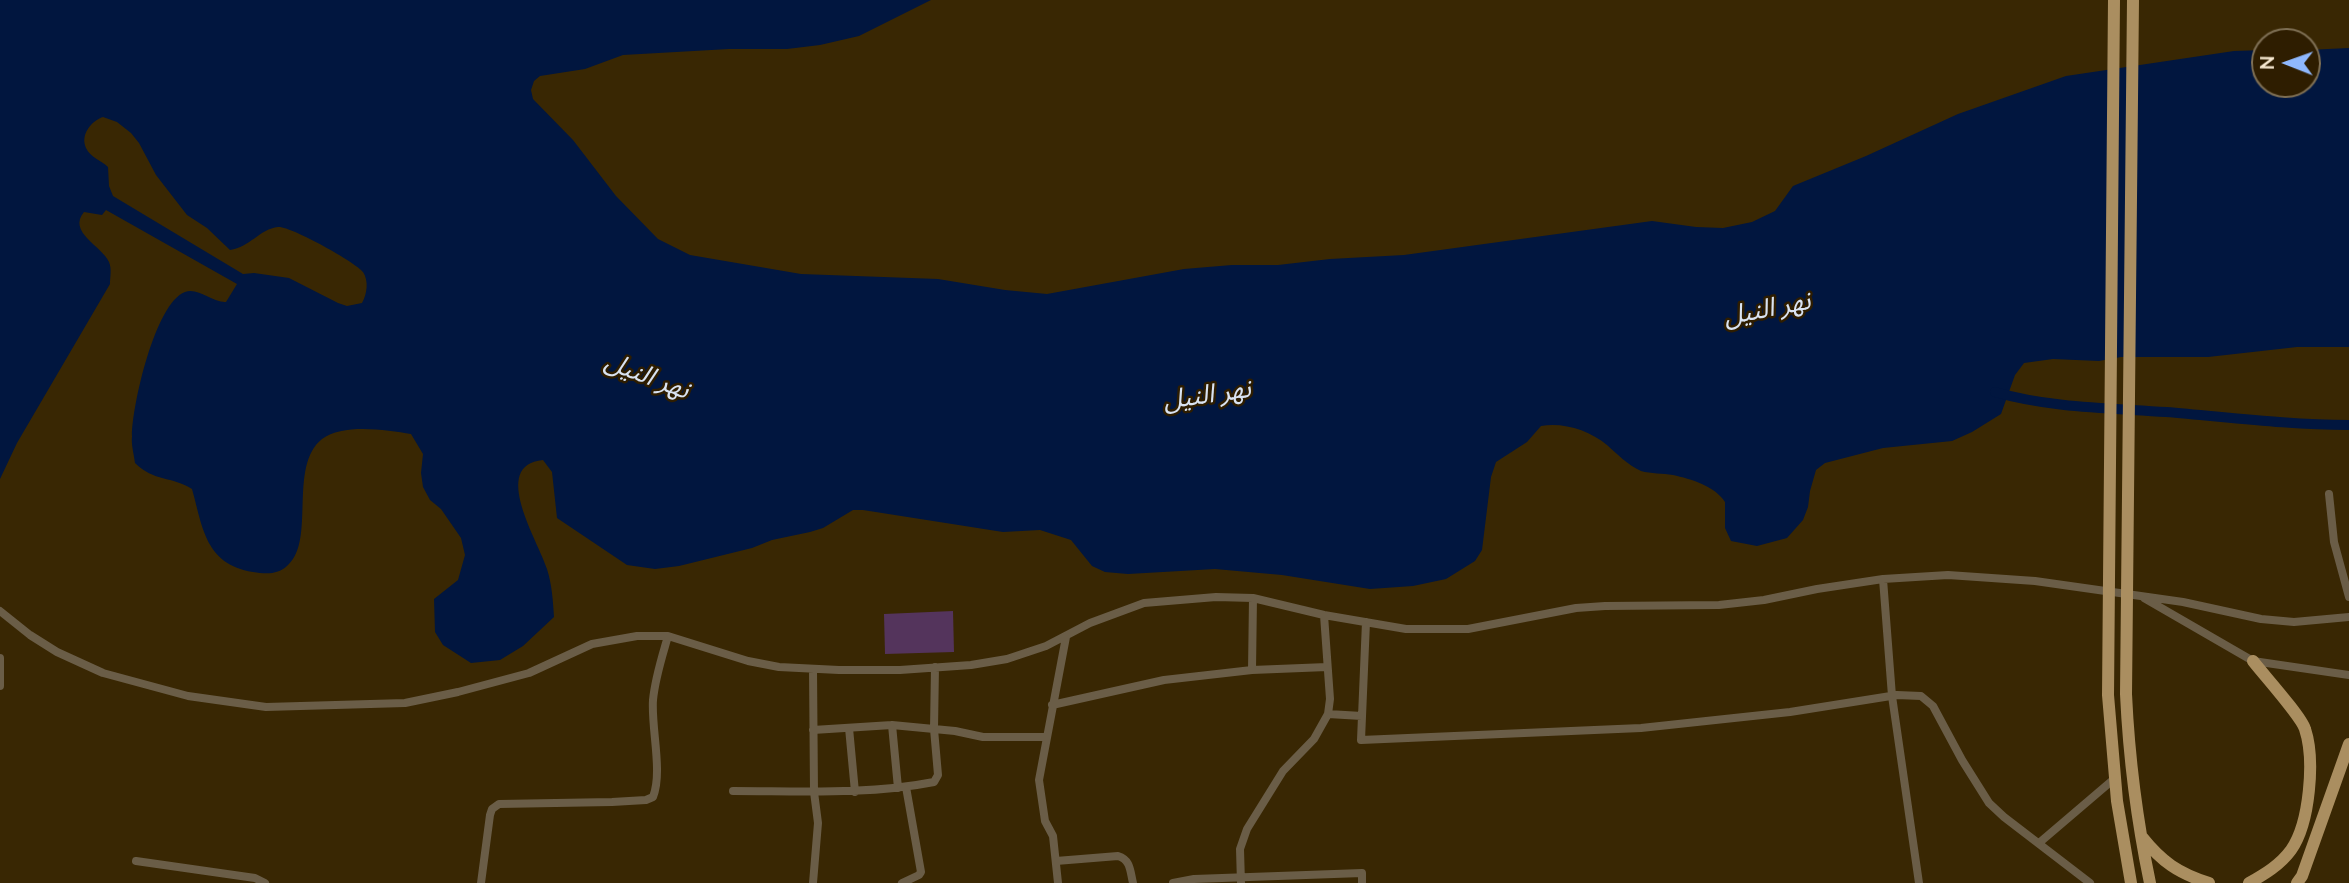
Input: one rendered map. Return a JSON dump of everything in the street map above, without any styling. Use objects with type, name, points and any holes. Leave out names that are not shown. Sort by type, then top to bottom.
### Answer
[{"type":"main road","points":[[2114,0],[2108,695],[2114,779],[2131,883]]},
{"type":"main road","points":[[2133,0],[2128,729],[2150,883]]},
{"type":"main road","points":[[2249,883],[2272,869],[2291,849],[2305,813],[2310,763],[2305,727],[2253,661]]},
{"type":"main road","points":[[2297,883],[2302,876],[2349,744]]},
{"type":"main road","points":[[2142,836],[2157,855],[2172,867],[2209,883]]},
{"type":"street","points":[[2329,494],[2334,542],[2349,597]]},
{"type":"street","points":[[0,611],[57,652],[103,673],[188,696],[266,707],[405,703],[529,673],[592,644],[637,636],[668,636],[748,661],[779,667],[900,670],[971,665],[1007,659],[1046,646],[1090,622],[1144,604],[1216,597],[1253,598],[1324,615],[1406,629],[1468,629],[1576,608],[1719,605],[1765,600],[1883,579],[1948,575],[2035,581],[2138,595],[2261,619],[2294,622],[2349,617]]},
{"type":"street","points":[[1883,579],[1892,696],[1919,883]]},
{"type":"street","points":[[2138,595],[2253,661],[2349,675]]},
{"type":"street","points":[[1252,670],[1253,598]]},
{"type":"street","points":[[1241,880],[1240,849],[1247,829],[1283,771],[1320,731],[1328,714],[1330,699],[1324,615]]},
{"type":"street","points":[[1366,622],[1360,740],[1641,728],[1790,712],[1892,696],[1921,696],[1934,706],[1971,776],[1989,803],[2090,883]]},
{"type":"street","points":[[481,883],[492,809],[499,804],[612,802],[646,800],[653,797],[656,791],[656,756],[653,700],[668,636]]},
{"type":"street","points":[[1058,883],[1053,836],[1045,821],[1039,780],[1066,637]]},
{"type":"street","points":[[0,658],[0,685]]},
{"type":"street","points":[[733,791],[855,792],[934,782],[937,779],[934,729],[935,667]]},
{"type":"street","points":[[1052,705],[1164,680],[1252,670],[1327,667]]},
{"type":"street","points":[[813,669],[814,792],[818,824],[813,883]]},
{"type":"street","points":[[1328,714],[1362,716]]},
{"type":"street","points":[[813,730],[892,725],[983,737],[1046,737]]},
{"type":"street","points":[[892,725],[902,788],[921,872],[902,883]]},
{"type":"street","points":[[849,728],[855,792]]},
{"type":"street","points":[[2039,843],[2114,779]]},
{"type":"street","points":[[1056,861],[1118,856],[1128,862],[1133,883]]},
{"type":"street","points":[[136,862],[255,877],[265,883]]},
{"type":"street","points":[[1173,883],[1362,873],[1362,883]]},
{"type":"shaded area","points":[[953,611],[954,652],[885,654],[884,614]]},
{"type":"water","name":"نهر النيل","points":[[0,0],[931,0],[859,36],[820,45],[787,49],[729,49],[623,55],[585,69],[540,76],[534,81],[531,90],[533,99],[573,140],[616,196],[658,239],[690,255],[801,274],[938,279],[1047,294],[1184,269],[1404,255],[1652,221],[1723,228],[1752,222],[1775,211],[1793,186],[1958,114],[2066,76],[2251,50],[2251,98],[2321,98],[2321,49],[2349,48],[2349,347],[2297,347],[2208,357],[2121,357],[2099,361],[2053,359],[2024,363],[2015,375],[2001,414],[1972,432],[1952,441],[1883,448],[1825,463],[1816,470],[1803,520],[1787,538],[1757,546],[1731,541],[1725,528],[1725,502],[1709,487],[1669,474],[1641,471],[1592,435],[1576,428],[1558,425],[1541,426],[1527,442],[1496,462],[1491,477],[1482,550],[1475,561],[1446,579],[1413,586],[1370,589],[1282,575],[1215,569],[1128,574],[1105,572],[1092,566],[1071,540],[1040,530],[1003,532],[863,510],[853,510],[823,528],[810,532],[679,566],[655,569],[627,565],[557,518],[552,472],[543,460],[527,465],[520,475],[518,490],[528,524],[549,575],[554,617],[523,646],[500,660],[471,663],[443,645],[435,632],[434,599],[458,580],[465,555],[461,538],[441,509],[430,500],[423,487],[423,454],[411,434],[353,429],[322,439],[312,451],[306,467],[300,539],[296,554],[288,565],[272,573],[237,568],[225,561],[216,553],[203,530],[192,489],[149,473],[135,463],[132,439],[136,402],[147,357],[164,315],[174,300],[185,292],[195,292],[226,302],[237,284],[106,210],[102,215],[84,212],[80,226],[109,262],[110,284],[17,443],[0,479]],"holes":[[[103,117],[117,122],[131,133],[156,175],[187,215],[207,228],[230,250],[272,228],[285,228],[295,232],[336,253],[363,272],[367,288],[362,303],[347,306],[338,303],[289,278],[243,274],[113,196],[109,186],[108,167],[88,151],[84,138],[91,125]]]},
{"type":"waterway","points":[[1995,392],[2080,406],[2349,425]]}]
